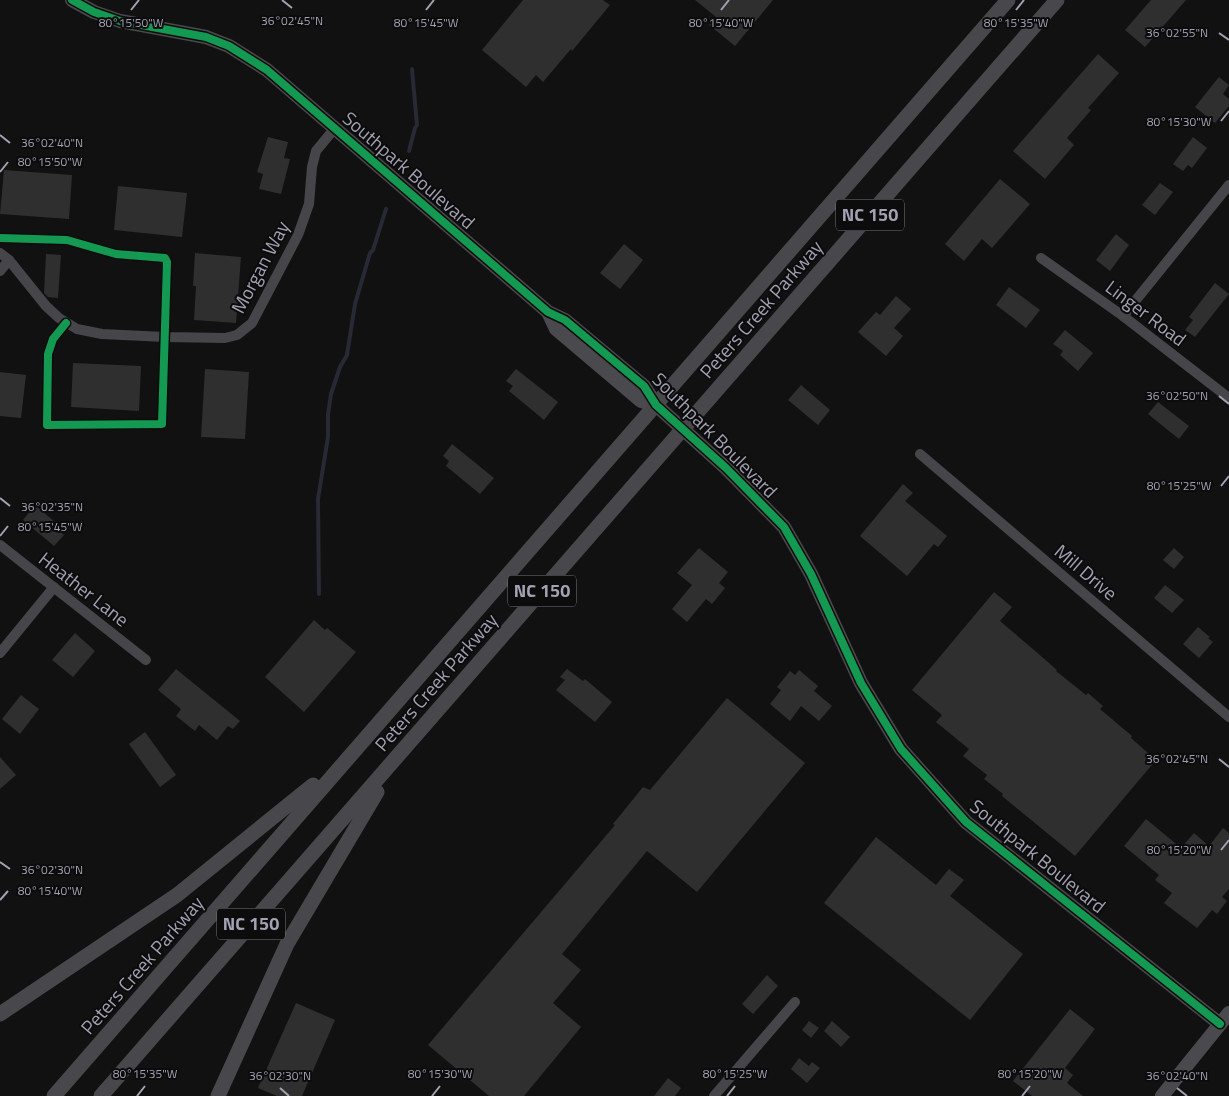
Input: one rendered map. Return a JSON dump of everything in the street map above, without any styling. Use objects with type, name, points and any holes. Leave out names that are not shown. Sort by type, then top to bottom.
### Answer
[{"type":"main road","name":"Peters Creek Parkway","points":[[54,1096],[1008,0]]},
{"type":"main road","name":"Peters Creek Parkway","points":[[101,1096],[1057,0]]},
{"type":"main road","points":[[0,1014],[177,895],[292,804],[352,752]]},
{"type":"main road","points":[[218,1096],[287,944],[351,833],[402,752]]},
{"type":"street","name":"Southpark Boulevard","points":[[72,0],[94,12],[120,21],[206,38],[229,46],[267,70],[548,312],[556,329],[641,401],[656,405],[726,468],[784,527],[811,574],[861,683],[901,749],[966,822],[1220,1024]]},
{"type":"street","name":"Morgan Way","points":[[0,253],[9,260],[46,306],[66,323],[77,329],[90,332],[165,337],[225,338],[237,336],[252,323],[298,235],[309,204],[312,167],[316,151],[335,128]]},
{"type":"street","points":[[1123,316],[1229,185]]},
{"type":"street","points":[[0,238],[67,240],[116,254],[165,258],[167,262],[162,424],[47,426],[48,354],[53,339],[66,323]]},
{"type":"street","name":"Linger Road","points":[[1041,258],[1123,316],[1229,398]]},
{"type":"street","points":[[0,271],[9,260]]},
{"type":"street","name":"Mill Drive","points":[[920,454],[1229,717]]},
{"type":"street","name":"Heather Lane","points":[[0,545],[146,660]]},
{"type":"street","points":[[0,653],[54,587]]},
{"type":"street","points":[[714,1096],[795,1002]]},
{"type":"street","points":[[1162,1096],[1229,1013]]},
{"type":"building","points":[[523,0],[603,0],[610,5],[572,51],[571,49],[543,82],[536,75],[526,87],[482,50]]},
{"type":"building","points":[[695,0],[773,0],[735,46],[709,25],[716,17]]},
{"type":"building","points":[[1151,0],[1186,0],[1145,47],[1125,30]]},
{"type":"building","points":[[1098,54],[1119,73],[1088,108],[1091,110],[1067,138],[1074,145],[1045,179],[1013,151]]},
{"type":"building","points":[[1219,77],[1229,85],[1223,94],[1229,99],[1229,106],[1215,123],[1195,107]]},
{"type":"building","points":[[268,137],[288,142],[284,158],[290,159],[281,194],[259,189],[263,174],[257,172]]},
{"type":"building","points":[[1193,137],[1207,148],[1192,168],[1188,165],[1183,171],[1173,164]]},
{"type":"building","points":[[4,170],[72,175],[69,219],[0,214]]},
{"type":"building","points":[[1000,179],[1030,204],[992,248],[982,239],[964,261],[945,244]]},
{"type":"building","points":[[1160,183],[1173,192],[1155,215],[1142,205]]},
{"type":"building","points":[[118,186],[187,193],[182,237],[114,230]]},
{"type":"building","points":[[1116,234],[1129,245],[1110,271],[1096,260]]},
{"type":"building","points":[[624,244],[643,260],[620,289],[600,273]]},
{"type":"building","points":[[195,253],[241,257],[236,323],[194,320],[196,286],[193,286]]},
{"type":"building","points":[[46,254],[61,255],[58,298],[48,297],[44,293]]},
{"type":"building","points":[[1215,283],[1229,294],[1195,337],[1185,330],[1193,320],[1189,317]]},
{"type":"building","points":[[1009,287],[1040,310],[1026,328],[996,305]]},
{"type":"building","points":[[896,296],[911,309],[894,328],[903,336],[886,356],[858,332],[876,312],[880,315]]},
{"type":"building","points":[[1065,330],[1093,353],[1078,371],[1060,355],[1063,351],[1053,344]]},
{"type":"building","points":[[73,363],[141,366],[139,411],[71,407]]},
{"type":"building","points":[[205,369],[249,372],[245,439],[201,437]]},
{"type":"building","points":[[516,369],[558,402],[544,420],[509,391],[513,386],[506,381]]},
{"type":"building","points":[[0,372],[26,375],[21,418],[0,416]]},
{"type":"building","points":[[801,385],[830,410],[818,425],[788,400]]},
{"type":"building","points":[[1158,402],[1189,426],[1179,439],[1148,414]]},
{"type":"building","points":[[452,444],[494,478],[480,494],[446,466],[449,461],[443,456]]},
{"type":"building","points":[[903,484],[913,493],[905,501],[947,536],[938,547],[934,544],[907,576],[860,536]]},
{"type":"building","points":[[35,505],[56,523],[53,526],[64,535],[54,546],[23,520]]},
{"type":"building","points":[[699,548],[728,572],[719,583],[725,588],[712,604],[706,599],[687,622],[672,609],[692,585],[677,573]]},
{"type":"building","points":[[1174,548],[1184,557],[1174,569],[1163,560]]},
{"type":"building","points":[[1165,585],[1184,600],[1172,613],[1154,598]]},
{"type":"building","points":[[994,592],[1012,607],[1000,621],[1056,671],[1103,706],[1100,709],[1132,736],[1131,738],[1156,760],[1075,856],[984,779],[987,775],[963,756],[969,749],[936,722],[942,715],[912,690]]},
{"type":"building","points":[[314,620],[325,630],[327,628],[356,652],[304,712],[265,677]]},
{"type":"building","points":[[1198,627],[1213,642],[1199,658],[1183,644]]},
{"type":"building","points":[[75,633],[95,651],[73,677],[52,660]]},
{"type":"building","points":[[176,669],[240,721],[233,729],[228,726],[217,740],[199,725],[195,731],[176,716],[181,709],[158,690]]},
{"type":"building","points":[[567,669],[583,681],[585,679],[612,702],[595,722],[556,690],[565,680],[560,677]]},
{"type":"building","points":[[799,670],[818,686],[814,691],[832,706],[819,721],[801,706],[790,721],[770,704],[781,690],[777,687],[790,671],[795,675]]},
{"type":"building","points":[[21,695],[39,709],[20,734],[2,719]]},
{"type":"building","points":[[727,698],[805,763],[697,892],[647,851],[562,954],[581,970],[553,1003],[581,1027],[524,1096],[489,1096],[428,1045],[615,825],[613,824],[643,787],[650,790]]},
{"type":"building","points":[[145,732],[176,775],[160,787],[129,744]]},
{"type":"building","points":[[0,757],[16,775],[0,789]]},
{"type":"building","points":[[1146,819],[1181,848],[1194,833],[1209,846],[1223,828],[1229,833],[1229,889],[1222,897],[1227,901],[1217,914],[1212,910],[1197,928],[1164,903],[1172,893],[1155,880],[1159,875],[1124,846]]},
{"type":"building","points":[[876,837],[936,885],[949,869],[964,880],[950,896],[1023,954],[970,1020],[824,903]]},
{"type":"building","points":[[767,975],[778,986],[753,1014],[742,1004]]},
{"type":"building","points":[[296,1003],[335,1020],[302,1096],[277,1096],[258,1088]]},
{"type":"building","points":[[1070,1009],[1095,1029],[1065,1068],[1073,1075],[1067,1083],[1083,1096],[1032,1096],[1013,1081]]},
{"type":"building","points":[[809,1021],[819,1028],[811,1038],[802,1030]]},
{"type":"building","points":[[832,1021],[850,1037],[841,1047],[824,1031]]},
{"type":"building","points":[[799,1058],[809,1066],[812,1062],[820,1068],[807,1083],[791,1069]]},
{"type":"building","points":[[668,1078],[681,1088],[675,1096],[654,1096]]},
{"type":"waterway","points":[[409,151],[417,125],[412,69]]},
{"type":"waterway","points":[[319,594],[318,499],[328,437],[328,414],[331,394],[340,367],[347,355],[355,304],[370,253],[373,250],[386,209]]},
{"type":"cycle path","points":[[72,0],[94,12],[120,21],[206,37],[229,46],[267,70],[548,312],[565,320],[644,386],[656,405],[726,468],[784,527],[811,574],[861,683],[901,749],[966,822],[1220,1024]]},
{"type":"cycle path","points":[[0,238],[67,240],[116,254],[165,258],[167,262],[162,424],[47,425],[48,354],[53,339],[66,323]]}]
